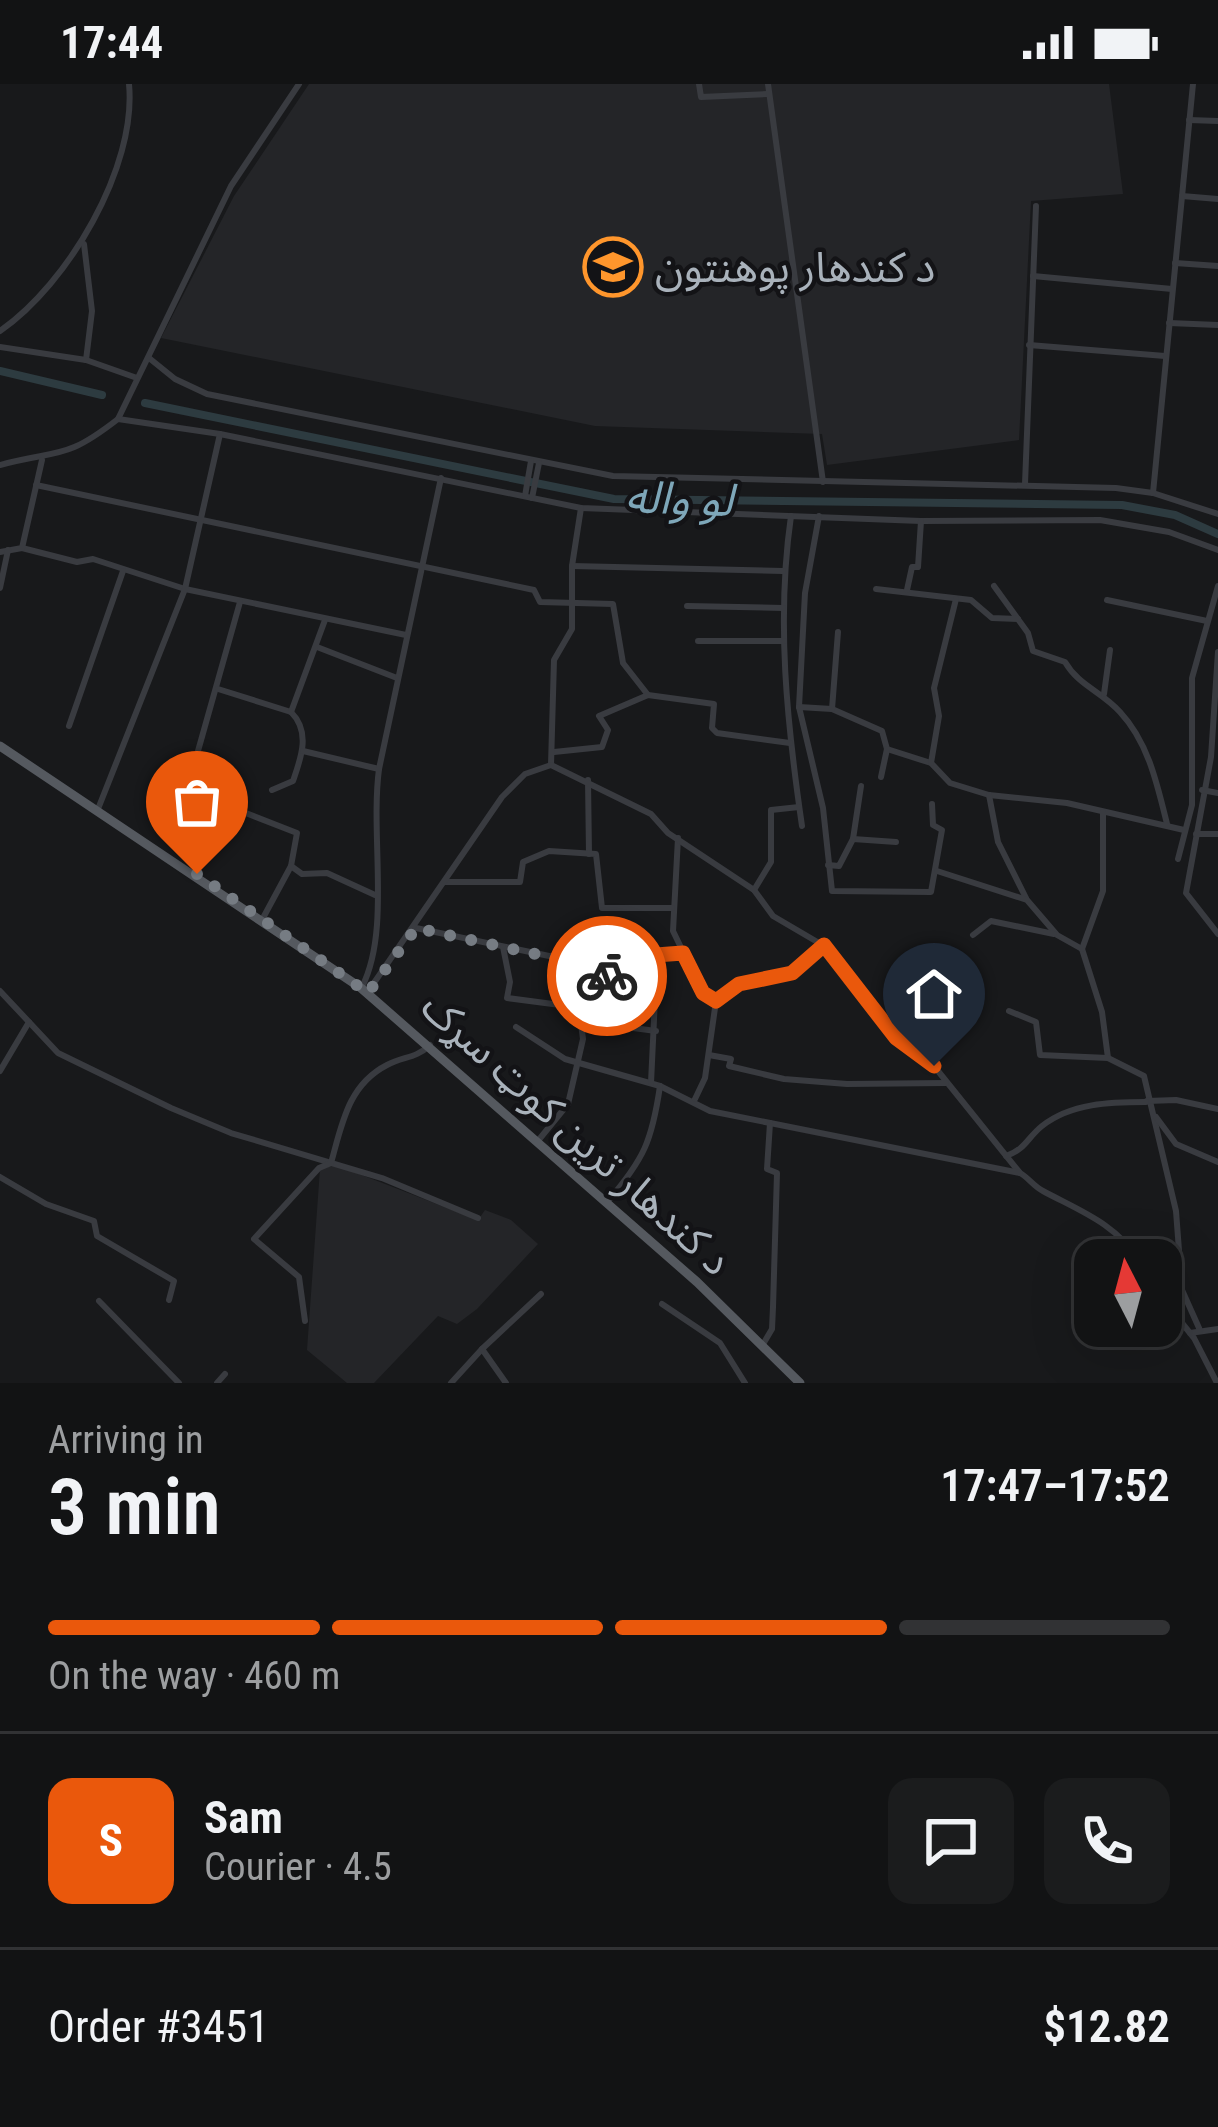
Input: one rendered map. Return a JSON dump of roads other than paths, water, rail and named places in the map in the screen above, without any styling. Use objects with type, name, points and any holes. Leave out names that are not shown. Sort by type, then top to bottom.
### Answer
[{"type":"main road","name":"د کندهار ترين کوټ سړک","points":[[0,746],[262,917],[364,991],[430,1045],[800,1383]]},
{"type":"street","points":[[0,331],[42,292],[84,240],[132,115],[128,84]]},
{"type":"street","points":[[0,465],[42,460],[84,445],[118,419],[162,320],[231,186],[299,84]]},
{"type":"street","points":[[699,84],[700,97],[769,89],[824,482]]},
{"type":"street","points":[[1154,493],[1193,84]]},
{"type":"street","points":[[1189,120],[1218,121]]},
{"type":"street","points":[[1182,196],[1218,199]]},
{"type":"street","points":[[1025,484],[1036,206]]},
{"type":"street","points":[[84,240],[92,311],[86,360]]},
{"type":"street","points":[[1175,263],[1218,266]]},
{"type":"street","points":[[1032,276],[1172,289]]},
{"type":"street","points":[[1169,323],[1218,326]]},
{"type":"street","points":[[1029,345],[1165,356]]},
{"type":"street","points":[[0,347],[86,360],[137,378]]},
{"type":"street","points":[[149,358],[175,379],[206,394],[535,462],[632,477],[1025,484],[1154,493],[1218,514]]},
{"type":"street","points":[[118,419],[220,434],[581,508],[921,520],[1100,520],[1151,528],[1218,550]]},
{"type":"street","points":[[98,809],[185,589],[220,434]]},
{"type":"street","points":[[22,548],[42,460]]},
{"type":"street","points":[[528,497],[535,462]]},
{"type":"street","points":[[364,991],[375,961],[374,808],[379,770],[441,478]]},
{"type":"street","points":[[36,485],[534,590],[540,602],[613,604],[623,663],[648,695]]},
{"type":"street","points":[[551,765],[554,660],[572,629],[572,566],[581,508]]},
{"type":"street","points":[[791,516],[783,571],[784,641],[790,743],[802,826]]},
{"type":"street","points":[[819,517],[806,593],[799,706],[823,808],[832,892],[929,893],[942,830],[933,825],[932,804]]},
{"type":"street","points":[[907,590],[912,566],[919,567],[921,520]]},
{"type":"street","points":[[0,588],[4,551],[22,548],[77,562],[91,559],[185,589],[406,635]]},
{"type":"street","points":[[572,566],[783,571]]},
{"type":"street","points":[[69,726],[124,571]]},
{"type":"street","points":[[994,586],[1018,619],[1033,651],[1065,662],[1076,682],[1104,695],[1145,744],[1167,824]]},
{"type":"street","points":[[1178,859],[1192,805],[1192,678],[1218,586]]},
{"type":"street","points":[[876,589],[978,603],[992,618],[1018,619]]},
{"type":"street","points":[[931,763],[939,716],[934,688],[956,599]]},
{"type":"street","points":[[1106,599],[1208,621]]},
{"type":"street","points":[[240,602],[187,790],[297,833],[291,866],[262,917]]},
{"type":"street","points":[[687,606],[784,608]]},
{"type":"street","points":[[291,712],[325,620]]},
{"type":"street","points":[[832,709],[838,632]]},
{"type":"street","points":[[698,641],[784,641]]},
{"type":"street","points":[[315,646],[397,678]]},
{"type":"street","points":[[1104,695],[1110,650]]},
{"type":"street","points":[[1218,652],[1211,757],[1186,893],[1218,934]]},
{"type":"street","points":[[218,689],[291,712],[302,729],[303,751],[290,786],[272,790]]},
{"type":"street","points":[[554,752],[602,747],[608,730],[599,716],[648,695],[714,704],[712,728],[717,733],[790,743]]},
{"type":"street","points":[[799,706],[832,709],[882,730],[887,749],[880,777]]},
{"type":"street","points":[[887,749],[931,763],[950,783],[989,795],[1184,830]]},
{"type":"street","points":[[303,751],[379,770]]},
{"type":"street","points":[[364,991],[416,928],[502,797],[525,774],[551,765],[651,814],[754,890],[773,916],[824,945],[896,1038],[948,1083],[1035,1188],[1096,1216],[1123,1239]]},
{"type":"street","points":[[588,780],[589,855]]},
{"type":"street","points":[[828,865],[838,866],[854,839],[861,786]]},
{"type":"street","points":[[1202,790],[1218,793]]},
{"type":"street","points":[[989,795],[998,842],[1027,901],[1057,935]]},
{"type":"street","points":[[754,890],[771,862],[771,810],[800,806]]},
{"type":"street","points":[[1103,812],[1103,891],[1082,949],[1102,1012],[1108,1058]]},
{"type":"street","points":[[1196,834],[1218,834]]},
{"type":"street","points":[[678,838],[673,931],[703,993],[714,998]]},
{"type":"street","points":[[854,839],[896,842]]},
{"type":"street","points":[[445,882],[520,882],[523,862],[535,854],[596,854],[602,908],[672,908]]},
{"type":"street","points":[[291,866],[302,874],[327,873],[376,896]]},
{"type":"street","points":[[937,871],[1027,901]]},
{"type":"street","points":[[974,934],[991,921],[1057,935],[1082,949]]},
{"type":"street","points":[[416,928],[568,965],[586,977],[612,975]]},
{"type":"street","points":[[714,998],[739,984],[792,973],[824,945]]},
{"type":"street","points":[[503,947],[511,982],[507,998],[568,1006]]},
{"type":"street","points":[[656,1031],[618,1026],[612,975],[615,958],[683,953]]},
{"type":"street","points":[[605,1204],[647,1149],[655,1085],[657,956]]},
{"type":"street","points":[[537,1142],[568,1104],[578,1063],[581,1024],[568,1006],[568,965]]},
{"type":"street","points":[[0,991],[58,1054],[171,1108],[478,1218]]},
{"type":"street","points":[[695,1100],[710,1055],[714,998]]},
{"type":"street","points":[[1010,1011],[1036,1022],[1040,1054],[1108,1058],[1144,1076],[1176,1210],[1182,1290],[1199,1328]]},
{"type":"street","points":[[0,1071],[29,1022]]},
{"type":"street","points":[[516,1027],[578,1063],[655,1085],[710,1111],[1020,1173]]},
{"type":"street","points":[[331,1163],[347,1105],[369,1074],[396,1060],[416,1058],[430,1045]]},
{"type":"street","points":[[710,1055],[731,1059],[729,1066],[784,1079],[948,1083]]},
{"type":"street","points":[[1218,1109],[1175,1100],[1146,1101],[1176,1144],[1218,1162]]},
{"type":"street","points":[[1006,1156],[1025,1149],[1041,1127],[1087,1106],[1149,1102]]},
{"type":"street","points":[[762,1346],[772,1328],[773,1307],[777,1173],[767,1169],[770,1123]]},
{"type":"street","points":[[305,1321],[299,1276],[254,1239],[319,1168],[331,1163]]},
{"type":"street","points":[[0,1177],[46,1204],[94,1221],[97,1236],[174,1281],[169,1300]]},
{"type":"street","points":[[451,1383],[541,1294]]},
{"type":"street","points":[[99,1301],[179,1383]]},
{"type":"street","points":[[662,1304],[720,1343],[745,1383]]},
{"type":"street","points":[[1182,1323],[1217,1383]]},
{"type":"street","points":[[1190,1333],[1199,1328],[1218,1329]]},
{"type":"street","points":[[482,1349],[506,1383]]},
{"type":"street","points":[[217,1383],[225,1374]]},
{"type":"waterway","points":[[0,371],[102,395]]},
{"type":"waterway","name":"لو واله","points":[[145,403],[614,499],[1122,505],[1175,515],[1218,534]]},
{"type":"place","name":"د کندهار پوهنتون","points":[[613,267]]}]
